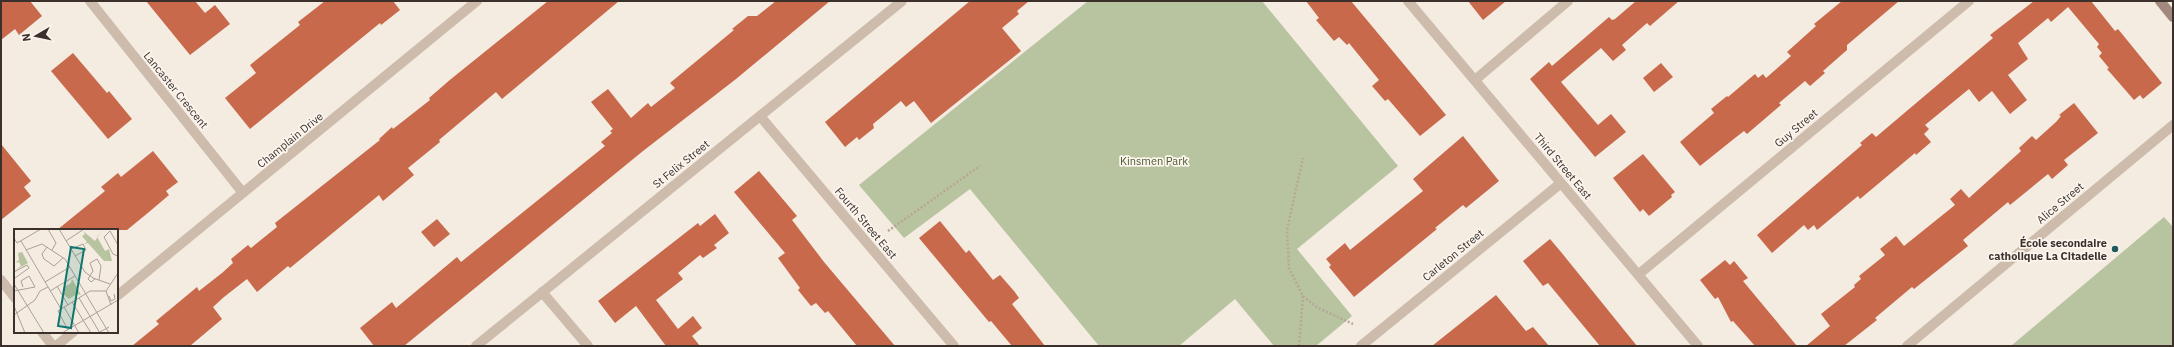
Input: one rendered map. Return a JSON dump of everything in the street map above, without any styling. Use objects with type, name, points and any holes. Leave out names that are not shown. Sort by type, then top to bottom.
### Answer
[{"type":"main road","points":[[2160,1],[2173,17]]},
{"type":"street","name":"Lancaster Crescent","points":[[90,1],[243,193]]},
{"type":"street","name":"Champlain Drive","points":[[118,295],[477,1]]},
{"type":"street","name":"St Felix Street","points":[[476,346],[902,1]]},
{"type":"street","name":"Third Street East","points":[[1408,1],[1698,346]]},
{"type":"street","points":[[1475,80],[1568,1]]},
{"type":"street","name":"Guy Street","points":[[1639,274],[1969,1]]},
{"type":"street","name":"Fourth Street East","points":[[760,116],[954,346]]},
{"type":"street","name":"Alice Street","points":[[1907,346],[2173,124]]},
{"type":"street","name":"Carleton Street","points":[[1361,346],[1561,183]]},
{"type":"street","points":[[1,280],[14,297]]},
{"type":"street","points":[[542,292],[588,346]]},
{"type":"street","points":[[43,333],[55,346],[72,333]]},
{"type":"path","points":[[1303,158],[1287,230],[1289,268],[1303,296],[1318,308],[1352,324]]},
{"type":"path","points":[[888,231],[980,166]]},
{"type":"path","points":[[1299,346],[1303,296]]},
{"type":"green space","name":"Kinsmen Park","points":[[1088,1],[1262,1],[1398,166],[1297,249],[1352,316],[1316,346],[1274,346],[1235,299],[1179,346],[1099,346],[970,189],[904,238],[859,185]]},
{"type":"green space","points":[[2164,217],[2173,227],[2173,346],[2011,346]]},
{"type":"building","points":[[1,1],[30,1],[42,16],[19,35],[15,29],[1,40]]},
{"type":"building","points":[[146,1],[195,1],[205,13],[215,5],[230,24],[190,55]]},
{"type":"building","points":[[325,1],[393,1],[400,10],[381,25],[380,23],[250,129],[225,98],[256,73],[250,65],[300,25],[298,22]]},
{"type":"building","points":[[548,1],[619,1],[502,99],[496,92],[439,140],[440,142],[408,168],[414,175],[383,201],[379,195],[290,268],[288,266],[257,292],[247,279],[224,297],[213,307],[222,319],[190,346],[132,346],[159,324],[156,321],[197,287],[199,291],[222,273],[233,263],[231,259],[248,245],[251,248],[277,227],[275,223],[380,140],[379,139],[392,127],[393,129],[430,100],[429,98],[451,79]]},
{"type":"building","points":[[776,1],[830,1],[736,79],[643,151],[404,346],[374,346],[360,328],[392,302],[396,308],[457,257],[461,262],[605,146],[601,142],[612,133],[610,131],[613,129],[591,102],[608,89],[631,118],[648,103],[651,107],[675,88],[670,83],[734,30],[732,29],[748,16],[757,16]]},
{"type":"building","points":[[970,1],[1029,1],[1017,11],[1019,14],[1002,28],[1021,51],[931,123],[914,101],[906,107],[901,101],[873,124],[874,128],[859,140],[857,137],[845,147],[825,122]]},
{"type":"building","points":[[1306,1],[1351,1],[1446,115],[1420,136],[1388,99],[1385,101],[1372,86],[1379,80],[1349,43],[1347,45],[1339,37],[1334,41],[1316,20],[1319,18]]},
{"type":"building","points":[[1468,1],[1506,1],[1483,20]]},
{"type":"building","points":[[1636,1],[1679,1],[1650,26],[1647,23],[1622,45],[1626,50],[1613,61],[1601,48],[1561,82],[1598,125],[1611,114],[1626,132],[1595,157],[1530,79],[1549,62],[1552,66],[1609,17],[1612,20],[1615,19]]},
{"type":"building","points":[[1842,1],[1899,1],[1847,45],[1847,50],[1823,71],[1825,73],[1810,86],[1805,81],[1779,103],[1781,105],[1747,134],[1744,131],[1700,166],[1680,142],[1714,113],[1711,109],[1755,74],[1758,78],[1763,74],[1766,78],[1791,56],[1787,52],[1816,26],[1814,24]]},
{"type":"building","points":[[2034,1],[2091,1],[2115,31],[2118,29],[2162,83],[2143,99],[2140,95],[2134,100],[2107,69],[2109,68],[2099,56],[2102,53],[2097,47],[2099,44],[2068,7],[2051,22],[2048,18],[2018,43],[2028,59],[2008,75],[2027,100],[2010,114],[1992,91],[1979,102],[1969,89],[1925,125],[1929,129],[1924,134],[1931,142],[1916,155],[1915,153],[1860,199],[1858,196],[1817,230],[1814,225],[1808,230],[1804,225],[1772,253],[1757,235],[1862,145],[1860,143],[1872,133],[1876,137],[1993,38],[1990,35]]},
{"type":"building","points":[[73,53],[107,93],[109,91],[132,119],[108,139],[51,71]]},
{"type":"building","points":[[1661,63],[1673,77],[1654,92],[1643,78]]},
{"type":"building","points":[[2074,103],[2098,133],[2064,160],[2068,165],[2052,179],[2048,174],[2010,205],[2008,202],[1963,240],[1968,246],[1914,289],[1912,287],[1875,318],[1877,320],[1844,346],[1806,346],[1830,326],[1821,314],[1855,287],[1854,285],[1861,279],[1859,276],[1885,255],[1880,249],[1896,236],[1904,246],[1955,205],[1950,199],[1961,189],[1969,198],[2020,152],[2021,151],[2019,148],[2032,136],[2036,140],[2056,122],[2061,116],[2059,115]]},
{"type":"building","points":[[1463,136],[1499,181],[1466,208],[1463,205],[1435,228],[1437,229],[1354,297],[1329,267],[1331,265],[1326,259],[1345,243],[1350,250],[1423,191],[1413,179]]},
{"type":"building","points":[[1,144],[31,181],[24,187],[31,196],[1,220]]},
{"type":"building","points":[[153,151],[178,182],[166,191],[169,195],[127,230],[58,229],[105,191],[101,187],[118,173],[121,177]]},
{"type":"building","points":[[1643,154],[1675,192],[1671,195],[1672,197],[1649,216],[1643,209],[1640,212],[1613,178]]},
{"type":"building","points":[[759,171],[797,216],[792,220],[824,262],[895,346],[857,346],[828,311],[825,313],[816,303],[811,306],[798,290],[800,288],[778,258],[785,253],[734,192]]},
{"type":"building","points":[[715,214],[729,233],[714,245],[717,248],[703,258],[700,255],[678,273],[683,279],[656,300],[678,329],[693,316],[702,328],[692,336],[700,346],[666,346],[636,306],[615,323],[598,301],[698,223],[700,226]]},
{"type":"building","points":[[437,219],[450,234],[434,247],[421,232]]},
{"type":"building","points":[[940,221],[966,253],[969,250],[993,280],[1000,275],[1014,291],[1019,298],[1012,304],[1045,346],[1012,346],[991,321],[989,322],[919,238]]},
{"type":"building","points":[[1550,239],[1637,346],[1600,346],[1548,283],[1543,286],[1523,261]]},
{"type":"building","points":[[1725,260],[1730,265],[1734,261],[1748,278],[1743,281],[1797,346],[1755,346],[1733,321],[1731,322],[1718,297],[1715,299],[1700,280]]},
{"type":"building","points":[[1496,295],[1526,331],[1533,327],[1549,346],[1432,346]]},
{"type":"place","name":"École secondaire catholique La Citadelle","points":[[2115,249]]}]
